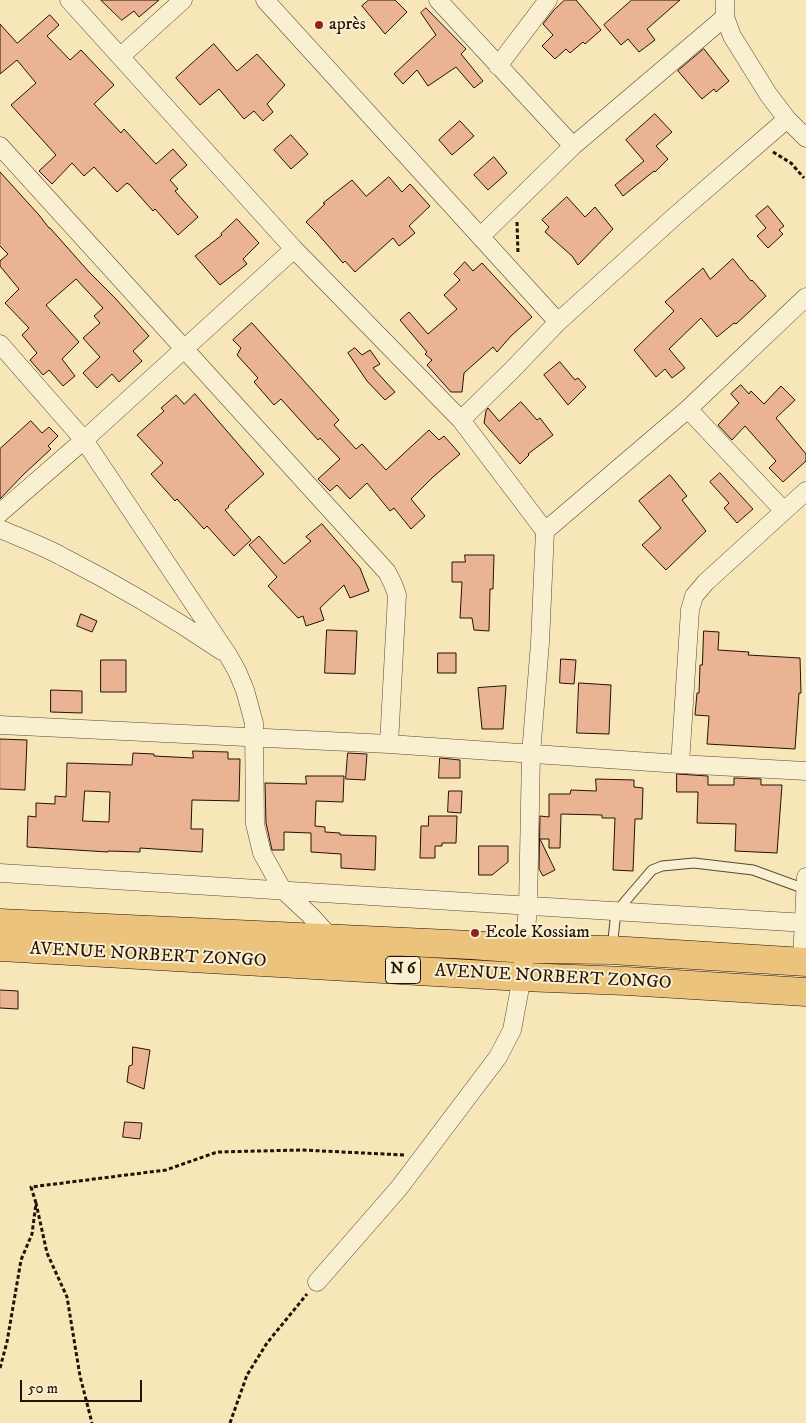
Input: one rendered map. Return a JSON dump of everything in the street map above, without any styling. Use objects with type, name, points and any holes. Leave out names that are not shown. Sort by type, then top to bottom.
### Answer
[{"type":"main road","name":"AVENUE NORBERT ZONGO","points":[[0,923],[525,949],[612,950],[804,962]]},
{"type":"main road","name":"AVENUE NORBERT ZONGO","points":[[0,947],[522,977],[626,980],[806,992]]},
{"type":"street","points":[[69,0],[294,249],[461,420],[545,531],[540,643],[531,754],[528,907],[522,977],[512,1030],[498,1057],[399,1188],[317,1282]]},
{"type":"street","points":[[120,56],[183,0]]},
{"type":"street","points":[[265,0],[558,322]]},
{"type":"street","points":[[438,0],[572,146]]},
{"type":"street","points":[[498,66],[548,0]]},
{"type":"street","points":[[481,236],[572,146],[725,8]]},
{"type":"street","points":[[725,8],[728,26],[768,94],[806,138]]},
{"type":"street","points":[[461,420],[558,322],[674,217],[788,119]]},
{"type":"street","points":[[0,146],[387,572],[397,595],[389,744]]},
{"type":"street","points":[[0,513],[84,440],[294,249]]},
{"type":"street","points":[[545,531],[688,409],[806,297]]},
{"type":"street","points":[[0,344],[84,440],[237,671],[245,690],[254,723],[255,824],[262,853],[282,889],[332,939]]},
{"type":"street","points":[[688,409],[784,511]]},
{"type":"street","points":[[680,764],[684,680],[691,602],[706,582],[806,491]]},
{"type":"street","points":[[0,529],[61,555],[111,582],[182,624],[228,655]]},
{"type":"street","points":[[0,725],[254,736],[806,771]]},
{"type":"street","points":[[0,873],[282,889],[528,907],[804,923]]},
{"type":"street","points":[[804,962],[806,883]]},
{"type":"lane","points":[[612,950],[616,912],[652,870],[662,866],[694,864],[754,870],[806,883]]},
{"type":"path","points":[[762,141],[776,155],[791,163],[804,178]]},
{"type":"path","points":[[516,202],[520,279]]},
{"type":"path","points":[[92,1423],[80,1376],[67,1298],[47,1253],[36,1203],[30,1187],[166,1170],[216,1152],[302,1150],[423,1156]]},
{"type":"path","points":[[0,1368],[8,1342],[21,1260],[32,1234],[36,1203]]},
{"type":"path","points":[[230,1423],[247,1375],[267,1343],[317,1282]]},
{"type":"building","points":[[101,0],[159,0],[139,17],[134,11],[122,20]]},
{"type":"building","points":[[369,0],[395,0],[407,12],[385,34],[362,6]]},
{"type":"building","points":[[565,0],[576,0],[601,30],[585,44],[583,42],[570,53],[566,49],[555,59],[542,46],[553,35],[543,24]]},
{"type":"building","points":[[632,0],[680,0],[647,29],[655,40],[639,52],[628,39],[621,45],[604,25]]},
{"type":"building","points":[[426,8],[466,49],[461,54],[483,81],[474,88],[456,67],[428,86],[417,70],[403,84],[394,74],[436,35],[421,13]]},
{"type":"building","points":[[50,15],[59,25],[47,36],[70,60],[81,50],[114,85],[94,104],[121,133],[124,129],[156,164],[173,149],[187,165],[170,180],[178,189],[175,191],[198,217],[178,235],[129,184],[127,183],[117,192],[94,167],[84,176],[72,163],[52,184],[39,171],[56,155],[11,105],[36,83],[17,60],[0,74],[0,24],[17,43]]},
{"type":"building","points":[[214,44],[237,71],[257,54],[285,85],[267,104],[273,112],[263,121],[254,111],[244,119],[219,89],[200,105],[176,78]]},
{"type":"building","points":[[704,49],[729,81],[716,92],[714,89],[702,99],[678,71]]},
{"type":"building","points":[[655,114],[672,132],[656,146],[668,159],[655,172],[623,196],[615,185],[644,161],[626,140]]},
{"type":"building","points":[[460,121],[474,136],[452,155],[439,140]]},
{"type":"building","points":[[291,135],[308,154],[291,169],[274,150]]},
{"type":"building","points":[[494,157],[507,173],[488,190],[474,175]]},
{"type":"building","points":[[0,172],[149,336],[133,351],[142,361],[119,382],[112,374],[97,388],[83,373],[100,357],[83,338],[100,323],[94,316],[103,308],[76,279],[46,305],[79,342],[62,359],[75,376],[63,386],[49,370],[43,375],[30,360],[37,353],[22,335],[29,328],[5,303],[19,289],[0,266],[0,261],[8,254],[0,246]]},
{"type":"building","points":[[389,177],[402,192],[410,184],[430,206],[409,226],[415,233],[399,246],[393,238],[355,272],[345,261],[343,263],[306,222],[325,204],[323,203],[352,180],[366,196]]},
{"type":"building","points":[[567,197],[585,217],[595,207],[613,229],[578,265],[572,256],[545,232],[549,227],[542,220]]},
{"type":"building","points":[[768,206],[784,226],[779,230],[783,234],[768,248],[757,236],[766,228],[756,216]]},
{"type":"building","points":[[237,219],[259,243],[243,259],[247,264],[220,285],[195,256],[222,235]]},
{"type":"building","points":[[733,259],[766,296],[736,324],[734,323],[717,337],[701,318],[669,349],[685,368],[672,378],[665,369],[656,377],[634,350],[674,311],[665,302],[703,268],[710,279]]},
{"type":"building","points":[[465,262],[473,271],[482,263],[532,317],[497,352],[493,347],[464,373],[462,392],[451,392],[427,365],[432,360],[425,354],[427,352],[400,320],[409,312],[428,334],[457,309],[444,295],[460,280],[454,274]]},
{"type":"building","points":[[252,323],[339,420],[334,425],[356,449],[362,444],[386,470],[429,430],[439,440],[444,436],[460,454],[411,499],[425,516],[411,529],[394,508],[390,511],[367,483],[350,499],[337,485],[330,491],[318,479],[340,459],[320,438],[318,440],[281,399],[274,405],[254,382],[258,378],[237,355],[241,348],[233,340]]},
{"type":"building","points":[[355,348],[362,355],[370,350],[380,364],[373,368],[395,392],[385,400],[367,381],[348,353]]},
{"type":"building","points":[[560,362],[575,380],[578,378],[586,387],[568,405],[544,375]]},
{"type":"building","points":[[741,385],[749,394],[751,391],[764,404],[781,386],[795,400],[776,418],[806,454],[806,461],[783,482],[769,468],[776,461],[745,426],[732,440],[718,425],[739,403],[731,394]]},
{"type":"building","points":[[195,394],[264,474],[225,510],[251,540],[234,556],[207,526],[204,529],[151,474],[163,463],[137,435],[164,411],[161,408],[176,395],[184,404]]},
{"type":"building","points":[[521,402],[537,420],[540,418],[553,435],[528,454],[520,464],[484,423],[488,408],[499,421]]},
{"type":"building","points":[[31,421],[42,433],[49,427],[58,436],[48,446],[51,449],[0,499],[0,449]]},
{"type":"building","points":[[720,473],[753,509],[737,523],[724,508],[729,503],[710,482]]},
{"type":"building","points":[[670,475],[687,496],[682,500],[706,531],[666,570],[642,545],[661,528],[639,501]]},
{"type":"building","points":[[322,524],[360,568],[369,591],[350,598],[344,585],[320,608],[324,620],[306,626],[303,616],[298,618],[268,586],[277,577],[249,545],[259,536],[284,564],[311,541],[306,537]]},
{"type":"building","points":[[465,555],[494,555],[493,589],[490,589],[489,631],[474,630],[472,618],[460,618],[462,582],[452,582],[452,562],[465,562]]},
{"type":"building","points":[[81,614],[97,621],[92,632],[77,626]]},
{"type":"building","points":[[327,630],[357,631],[355,674],[325,673]]},
{"type":"building","points":[[704,631],[719,632],[718,650],[749,652],[748,655],[800,658],[801,693],[799,693],[795,749],[707,744],[709,716],[695,715],[697,693],[699,693],[700,665],[702,665]]},
{"type":"building","points":[[438,653],[456,653],[456,673],[438,673]]},
{"type":"building","points":[[561,659],[576,660],[574,684],[560,683]]},
{"type":"building","points":[[101,660],[126,660],[126,692],[101,692]]},
{"type":"building","points":[[579,683],[611,685],[609,734],[577,733]]},
{"type":"building","points":[[506,686],[503,729],[482,729],[478,688]]},
{"type":"building","points":[[51,690],[82,691],[82,713],[51,712]]},
{"type":"building","points":[[0,739],[27,740],[25,790],[0,789]]},
{"type":"building","points":[[193,751],[228,752],[228,759],[240,759],[239,801],[192,800],[191,829],[203,829],[202,852],[140,848],[140,852],[108,852],[27,847],[28,816],[36,817],[36,803],[55,804],[55,796],[66,797],[67,763],[132,765],[133,753],[193,758]],"holes":[[[85,791],[110,792],[109,822],[83,821]]]},
{"type":"building","points":[[348,753],[367,754],[365,780],[346,779]]},
{"type":"building","points":[[440,758],[460,760],[460,778],[439,778]]},
{"type":"building","points":[[677,774],[708,776],[708,785],[734,785],[734,778],[761,779],[761,785],[782,785],[777,853],[735,851],[736,824],[697,823],[698,792],[677,792]]},
{"type":"building","points":[[306,776],[344,776],[343,802],[316,801],[315,826],[325,827],[325,832],[340,833],[340,835],[376,836],[375,870],[341,868],[341,854],[311,852],[311,833],[284,832],[284,850],[272,850],[266,823],[265,783],[306,784]]},
{"type":"building","points":[[596,779],[634,780],[634,787],[643,788],[642,819],[635,819],[633,871],[613,870],[615,818],[602,818],[602,815],[561,814],[560,848],[549,848],[549,839],[540,839],[555,870],[543,876],[539,869],[540,816],[549,817],[549,794],[570,794],[571,790],[596,791]]},
{"type":"building","points":[[449,791],[462,791],[461,813],[448,812]]},
{"type":"building","points":[[429,816],[457,816],[456,843],[442,843],[442,846],[435,846],[435,858],[420,858],[421,826],[428,826]]},
{"type":"building","points":[[479,846],[508,846],[508,862],[492,875],[479,875]]},
{"type":"building","points":[[0,990],[18,991],[18,1009],[0,1008]]},
{"type":"building","points":[[133,1047],[150,1050],[144,1089],[127,1082],[129,1066],[132,1065]]},
{"type":"building","points":[[125,1122],[142,1123],[140,1139],[123,1137]]},
{"type":"place","name":"après","points":[[319,25]]},
{"type":"place","name":"Ecole Kossiam","points":[[475,933]]}]
